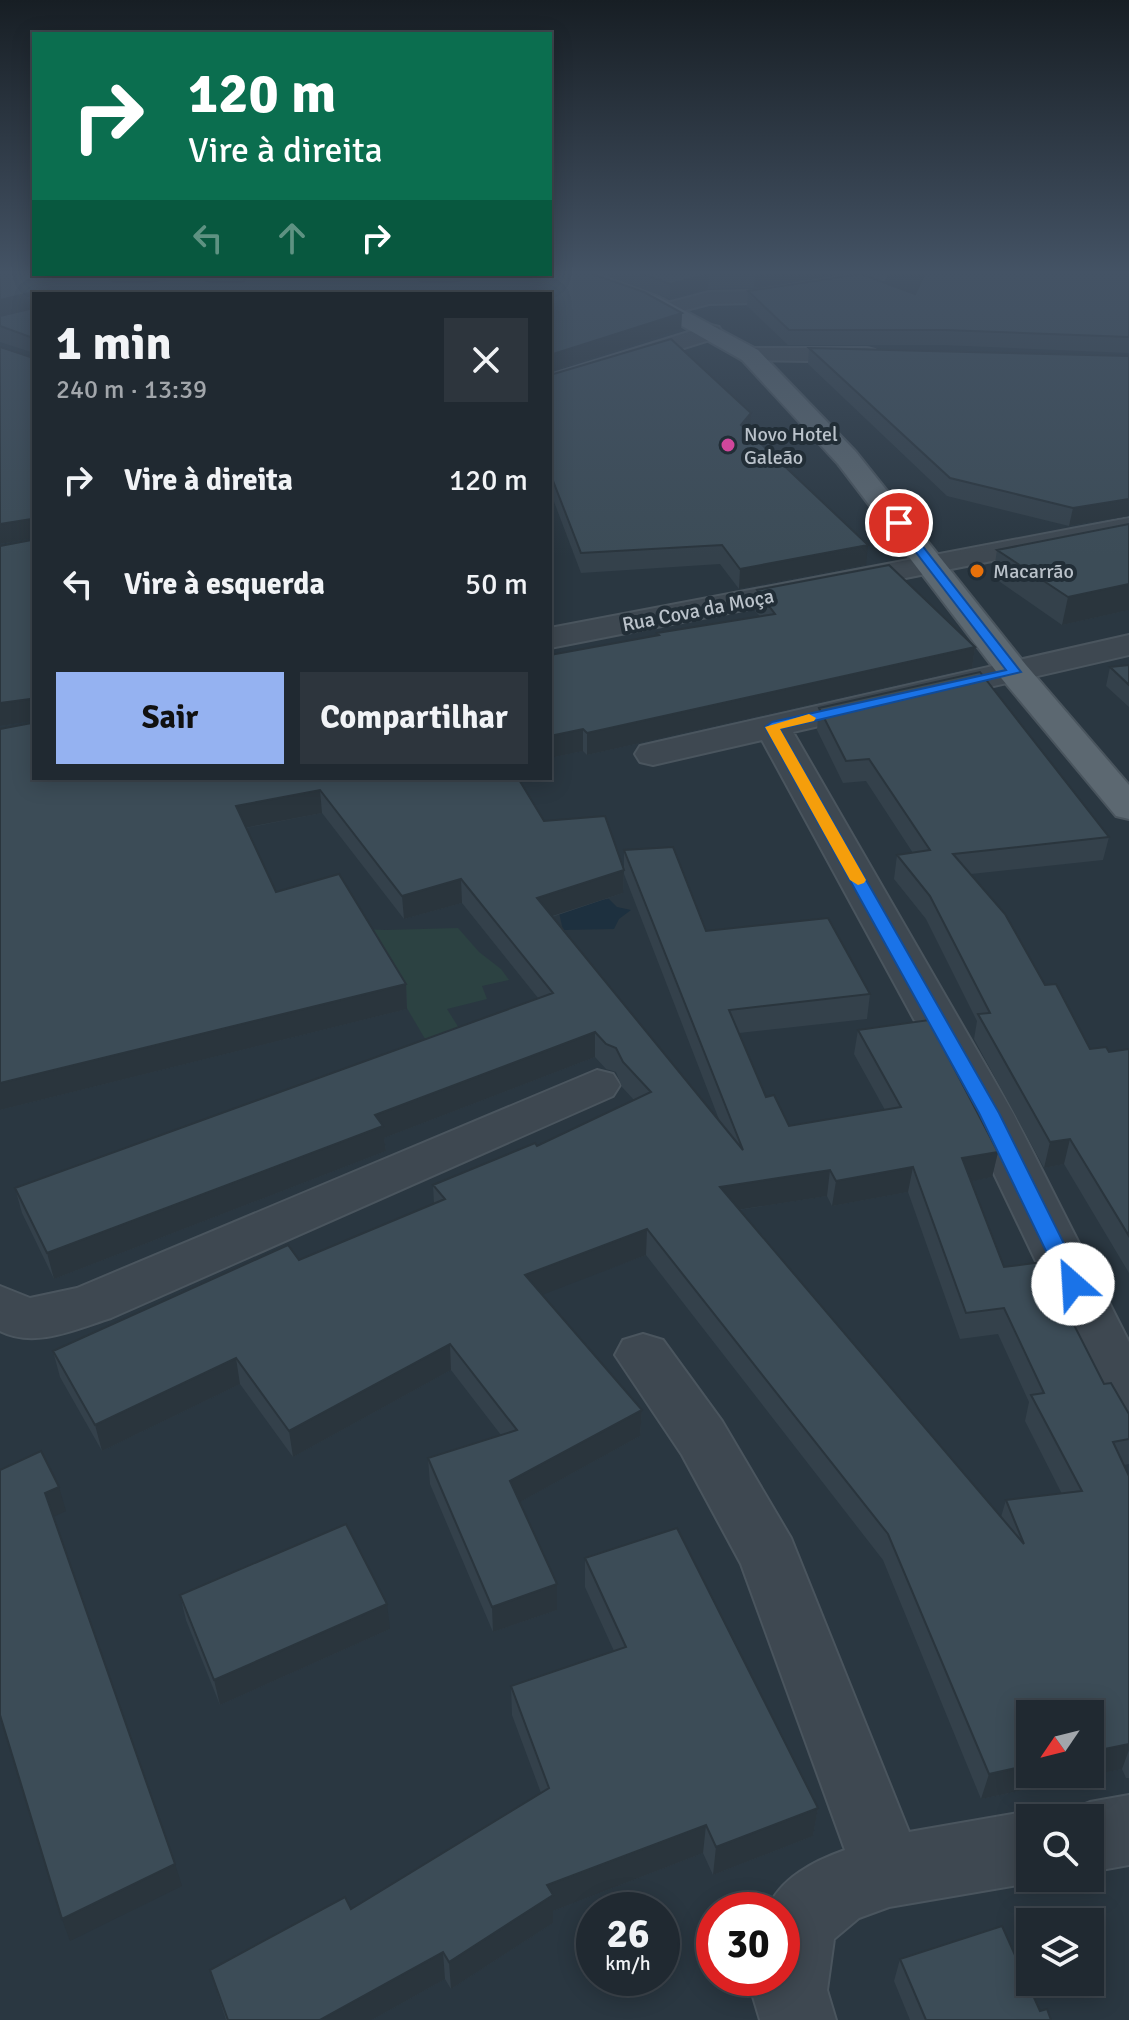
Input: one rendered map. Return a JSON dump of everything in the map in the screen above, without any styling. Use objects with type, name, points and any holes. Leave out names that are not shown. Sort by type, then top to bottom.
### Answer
[{"type":"main road","points":[[762,367],[847,458],[1014,672],[1129,808]]},
{"type":"street","points":[[552,382],[600,367]]},
{"type":"street","name":"Rua Cova da Moça","points":[[553,630],[933,566],[1129,526]]},
{"type":"street","points":[[653,754],[1129,645]]},
{"type":"street","points":[[772,727],[989,1113],[1129,1398]]},
{"type":"street","points":[[12,1313],[50,1316],[92,1304],[597,1085]]},
{"type":"street","points":[[643,1355],[702,1438],[769,1557],[889,1871]]},
{"type":"street","points":[[1104,1834],[1129,1830]]},
{"type":"street","points":[[798,2020],[789,1990],[800,1920],[836,1890],[889,1871],[1016,1849]]},
{"type":"green space","points":[[309,927],[386,930],[458,928],[509,980],[482,986],[487,999],[447,1009],[462,1033],[428,1044],[394,986]]},
{"type":"water","points":[[609,899],[617,907],[631,910],[619,919],[614,929],[563,930],[557,904]]},
{"type":"building","points":[[0,367],[32,367],[32,519],[0,524]]},
{"type":"building","points":[[576,367],[702,367],[751,413],[741,425],[868,545],[740,569],[722,545],[581,553],[552,478],[552,374]]},
{"type":"building","points":[[830,367],[1129,367],[1129,499],[1073,508],[950,478]]},
{"type":"building","points":[[1129,524],[1129,584],[1068,597],[997,550]]},
{"type":"building","points":[[32,540],[32,723],[31,699],[0,703],[0,546]]},
{"type":"building","points":[[889,565],[975,647],[587,733],[583,729],[552,736],[552,655],[659,635],[657,633],[775,614],[757,590]]},
{"type":"building","points":[[1129,665],[1129,685],[1110,667]]},
{"type":"building","points":[[980,672],[1109,837],[953,854],[1005,914],[1045,985],[1056,984],[1090,1049],[1106,1047],[1109,1052],[1129,1049],[1129,1236],[1070,1139],[1050,1142],[978,1014],[990,1013],[930,896],[897,855],[930,850],[869,759],[846,761],[819,708]]},
{"type":"building","points":[[32,723],[32,780],[519,780],[544,821],[605,816],[624,870],[537,898],[743,1150],[624,850],[673,847],[706,931],[828,918],[870,994],[729,1010],[766,1097],[774,1095],[789,1126],[901,1107],[858,1030],[929,1020],[998,1152],[962,1158],[1004,1267],[1042,1262],[1104,1384],[1111,1383],[1129,1414],[1129,1439],[1113,1442],[1129,1476],[1129,1744],[1104,1749],[1104,1700],[1016,1700],[1016,1768],[989,1774],[888,1534],[647,1229],[525,1275],[642,1410],[510,1481],[557,1584],[492,1607],[428,1458],[517,1430],[450,1344],[289,1431],[236,1358],[95,1425],[53,1351],[288,1245],[299,1260],[445,1199],[433,1185],[535,1143],[537,1146],[651,1092],[623,1062],[616,1048],[606,1044],[595,1032],[375,1115],[383,1126],[47,1253],[15,1188],[553,993],[461,879],[402,896],[320,790],[236,806],[276,892],[339,874],[406,984],[0,1083],[0,729]],"holes":[[[913,1167],[966,1313],[1004,1308],[1044,1393],[1031,1395],[1082,1491],[1006,1500],[1024,1544],[720,1187],[830,1170],[836,1181]]]},
{"type":"building","points":[[41,1451],[59,1487],[45,1493],[175,1864],[62,1919],[0,1715],[0,1470]]},
{"type":"building","points":[[346,1524],[387,1604],[214,1680],[180,1595]]},
{"type":"building","points":[[677,1528],[818,1808],[716,1847],[706,1825],[547,1885],[553,1895],[449,1962],[443,1952],[320,2020],[228,2020],[210,1970],[345,1897],[351,1909],[549,1788],[511,1686],[626,1647],[585,1558]]},
{"type":"building","points":[[1002,1926],[1016,1957],[1016,1996],[1033,1996],[1040,2011],[1047,2009],[1051,2020],[926,2020],[900,1959]]},
{"type":"slow traffic","points":[[809,718],[772,727],[858,880]]},
{"type":"place","name":"Novo Hotel Galeão","points":[[728,445]]},
{"type":"place","name":"Macarrão","points":[[977,571]]},
{"type":"route","points":[[899,523],[1014,672],[772,727],[989,1113],[1073,1284]]}]
